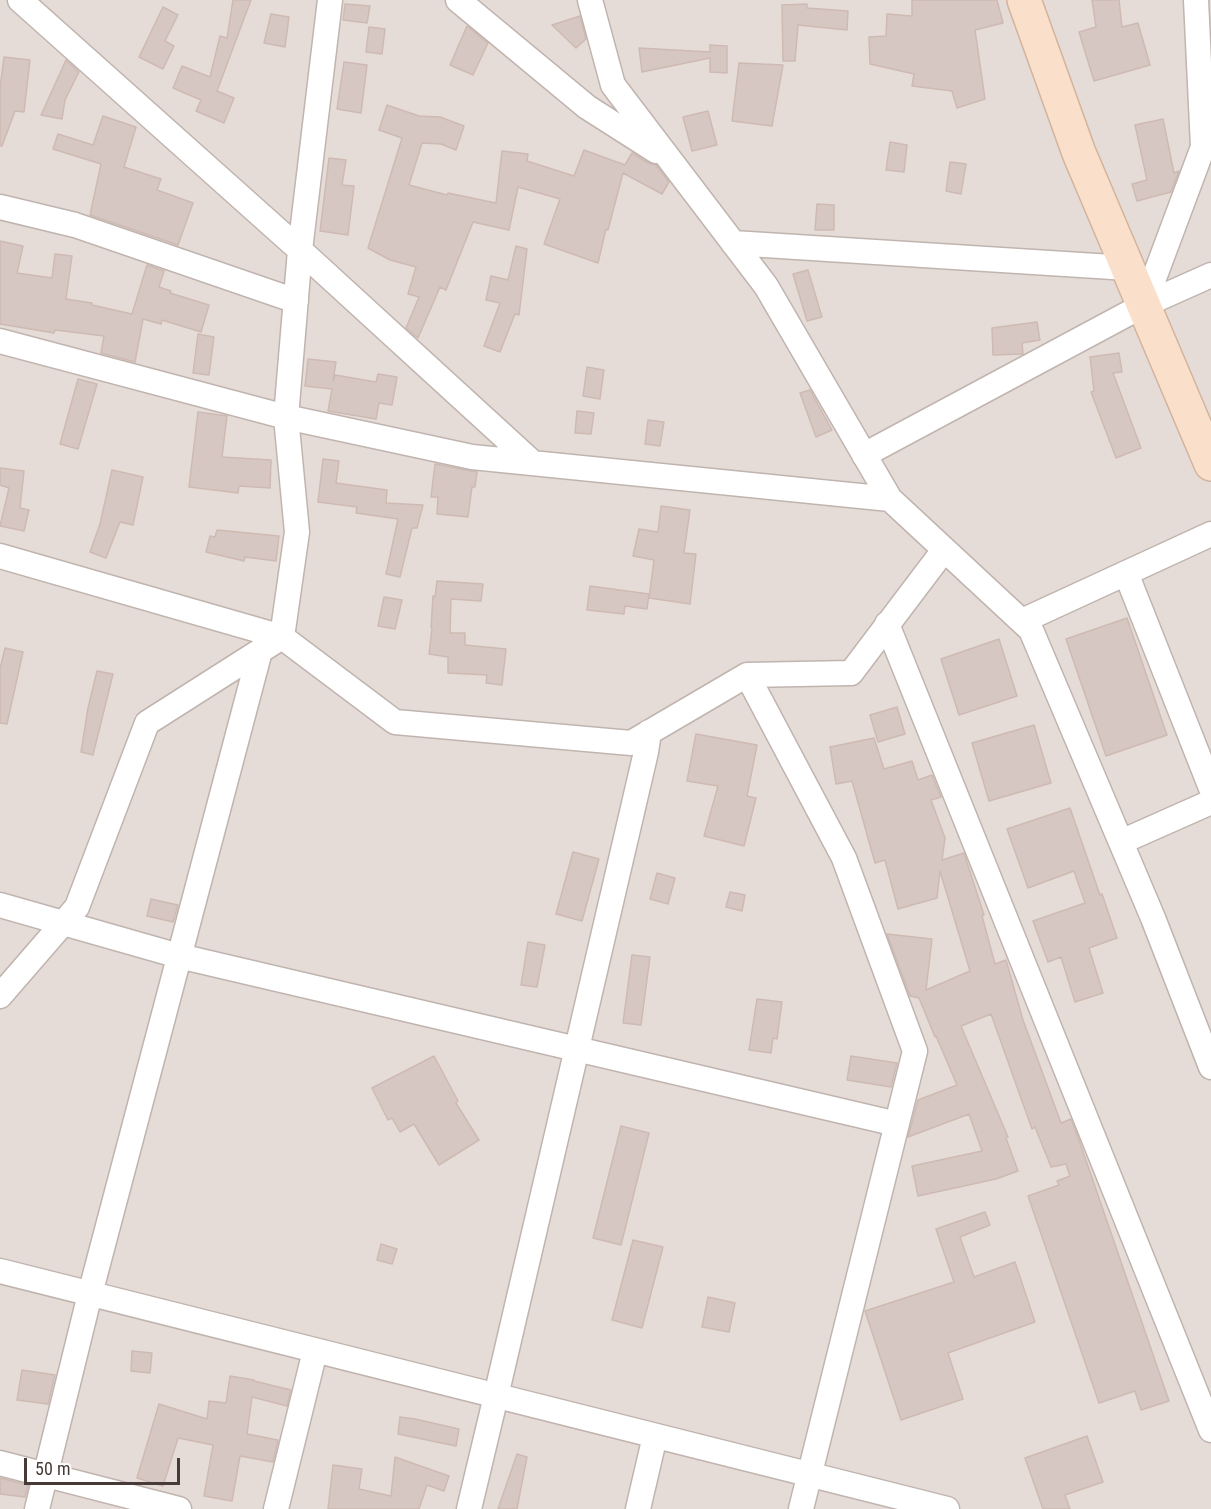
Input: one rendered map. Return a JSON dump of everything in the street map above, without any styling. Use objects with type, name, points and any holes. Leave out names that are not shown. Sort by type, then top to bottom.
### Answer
[{"type":"street","points":[[20,0],[300,250],[533,463]]},
{"type":"street","points":[[0,996],[77,907],[147,723],[282,637],[297,532],[286,417],[300,250],[330,0]]},
{"type":"street","points":[[458,0],[587,107],[669,159]]},
{"type":"street","points":[[590,0],[613,85],[766,286],[890,499],[1031,630],[1153,918],[1211,1067]]},
{"type":"street","points":[[1024,0],[1079,153],[1211,464]]},
{"type":"street","points":[[1144,305],[1203,147],[1196,0]]},
{"type":"street","points":[[0,207],[75,225],[296,301]]},
{"type":"street","points":[[733,243],[1128,268]]},
{"type":"street","points":[[864,455],[1144,305],[1211,275]]},
{"type":"street","points":[[0,341],[286,417],[472,457],[890,499]]},
{"type":"street","points":[[1022,621],[1211,534]]},
{"type":"street","points":[[0,556],[282,637],[395,722],[631,743],[747,675],[851,673],[944,550]]},
{"type":"street","points":[[1126,573],[1211,788]]},
{"type":"street","points":[[887,624],[1211,1430]]},
{"type":"street","points":[[37,1509],[90,1294],[260,651]]},
{"type":"street","points":[[747,675],[844,858],[915,1051],[801,1509]]},
{"type":"street","points":[[469,1509],[649,732]]},
{"type":"street","points":[[1121,842],[1211,802]]},
{"type":"street","points":[[0,905],[179,956],[897,1124]]},
{"type":"street","points":[[0,1271],[947,1509]]},
{"type":"street","points":[[276,1509],[315,1351]]},
{"type":"street","points":[[638,1509],[655,1436]]},
{"type":"street","points":[[0,1462],[179,1509]]},
{"type":"shaded area","points":[[0,0],[1211,0],[1211,1509],[0,1509]]},
{"type":"building","points":[[233,0],[251,0],[217,91],[234,98],[224,123],[196,111],[201,100],[173,88],[182,66],[210,77],[220,36],[227,38]]},
{"type":"building","points":[[912,0],[997,0],[1003,23],[975,30],[985,99],[957,108],[952,91],[912,86],[914,74],[870,64],[869,37],[886,36],[887,14],[912,16]]},
{"type":"building","points":[[1092,0],[1119,0],[1122,27],[1138,23],[1150,65],[1094,81],[1079,32],[1096,27]]},
{"type":"building","points":[[345,4],[370,6],[367,23],[343,20]]},
{"type":"building","points":[[807,4],[807,8],[848,11],[847,30],[798,25],[795,61],[783,61],[782,5]]},
{"type":"building","points":[[163,7],[178,15],[165,41],[174,46],[163,69],[139,57]]},
{"type":"building","points":[[271,14],[289,17],[285,47],[264,43]]},
{"type":"building","points":[[580,16],[586,39],[576,48],[552,25]]},
{"type":"building","points":[[467,26],[488,43],[473,75],[450,65]]},
{"type":"building","points":[[369,27],[385,29],[382,54],[366,52]]},
{"type":"building","points":[[710,45],[727,46],[727,73],[710,72],[710,58],[642,72],[639,48],[710,52]]},
{"type":"building","points":[[4,57],[30,60],[24,112],[15,111],[2,146],[0,146],[0,88]]},
{"type":"building","points":[[66,60],[79,72],[65,100],[62,119],[41,115]]},
{"type":"building","points":[[344,62],[367,65],[361,113],[337,109]]},
{"type":"building","points":[[739,63],[783,65],[772,126],[732,121]]},
{"type":"building","points":[[387,105],[419,116],[440,117],[464,126],[456,150],[441,144],[422,143],[409,185],[447,195],[448,193],[496,203],[502,151],[528,154],[527,161],[574,176],[584,150],[625,165],[632,153],[656,165],[669,182],[662,194],[623,173],[598,263],[544,244],[560,199],[518,187],[509,230],[473,222],[446,290],[440,287],[418,338],[406,328],[419,297],[408,294],[416,267],[390,260],[368,248],[402,138],[379,130]]},
{"type":"building","points":[[708,111],[717,145],[692,151],[683,117]]},
{"type":"building","points":[[103,116],[136,127],[124,167],[161,179],[157,190],[193,203],[178,245],[90,215],[101,164],[53,149],[58,134],[93,145]]},
{"type":"building","points":[[1163,119],[1174,173],[1179,171],[1171,192],[1137,201],[1132,184],[1147,180],[1135,125]]},
{"type":"building","points":[[890,142],[907,145],[904,172],[886,170]]},
{"type":"building","points":[[329,158],[346,160],[342,185],[354,186],[348,235],[320,231]]},
{"type":"building","points":[[950,162],[966,164],[961,194],[946,191]]},
{"type":"building","points":[[817,204],[834,205],[834,230],[815,230]]},
{"type":"building","points":[[0,241],[23,246],[17,273],[52,278],[55,254],[72,256],[66,299],[92,303],[92,305],[132,314],[147,265],[164,271],[159,287],[171,291],[170,293],[209,305],[201,332],[162,320],[161,324],[143,319],[135,362],[101,353],[104,336],[55,330],[54,333],[0,324]]},
{"type":"building","points":[[516,246],[527,249],[519,315],[515,314],[500,352],[484,346],[500,303],[486,300],[491,276],[508,280]]},
{"type":"building","points":[[808,270],[822,317],[807,321],[793,274]]},
{"type":"building","points":[[1037,322],[1040,340],[1022,343],[1023,354],[993,355],[992,328]]},
{"type":"building","points":[[198,334],[214,337],[209,375],[193,373]]},
{"type":"building","points":[[1119,353],[1122,372],[1113,373],[1141,448],[1116,458],[1091,392],[1094,391],[1090,357]]},
{"type":"building","points":[[308,359],[336,362],[333,381],[335,375],[376,382],[378,374],[397,377],[392,405],[379,403],[376,419],[328,411],[332,389],[305,386]]},
{"type":"building","points":[[587,367],[604,370],[600,399],[583,396]]},
{"type":"building","points":[[78,379],[97,384],[78,449],[60,444]]},
{"type":"building","points":[[810,390],[832,430],[816,437],[800,393]]},
{"type":"building","points":[[577,411],[594,413],[591,434],[575,433]]},
{"type":"building","points":[[198,412],[227,416],[222,457],[271,460],[270,488],[239,486],[238,493],[189,487]]},
{"type":"building","points":[[648,420],[664,422],[660,446],[645,444]]},
{"type":"building","points":[[323,459],[339,461],[336,483],[387,490],[386,503],[423,505],[417,528],[412,528],[400,577],[386,574],[398,519],[356,513],[357,507],[318,502]]},
{"type":"building","points":[[435,464],[477,472],[475,487],[472,487],[468,517],[437,514],[438,497],[431,497]]},
{"type":"building","points":[[0,468],[24,471],[20,508],[29,510],[24,531],[0,526],[9,488],[0,485]]},
{"type":"building","points":[[112,470],[143,477],[133,525],[120,522],[106,558],[90,552],[100,524]]},
{"type":"building","points":[[661,506],[690,510],[684,553],[696,554],[690,604],[649,598],[654,560],[633,556],[639,529],[658,532]]},
{"type":"building","points":[[217,530],[279,536],[276,561],[245,557],[244,561],[206,552],[210,536],[215,537]]},
{"type":"building","points":[[437,581],[483,584],[481,601],[451,599],[450,633],[465,633],[465,645],[506,649],[502,685],[486,683],[487,675],[448,673],[448,657],[429,654],[433,596],[435,597]]},
{"type":"building","points":[[590,586],[649,594],[647,609],[625,606],[624,614],[587,610]]},
{"type":"building","points":[[384,597],[402,600],[395,629],[378,626]]},
{"type":"building","points":[[1127,618],[1167,735],[1106,756],[1066,639]]},
{"type":"building","points":[[999,639],[1017,696],[959,715],[941,659]]},
{"type":"building","points":[[5,648],[23,652],[7,724],[0,723],[0,669]]},
{"type":"building","points":[[97,671],[113,674],[93,755],[81,752]]},
{"type":"building","points":[[897,707],[905,734],[878,742],[870,715]]},
{"type":"building","points":[[1034,725],[1051,783],[989,801],[972,743]]},
{"type":"building","points":[[696,734],[757,745],[747,796],[756,798],[744,846],[704,836],[718,786],[687,781]]},
{"type":"building","points":[[874,738],[884,769],[912,761],[918,780],[932,775],[941,797],[931,800],[945,838],[942,860],[964,853],[984,915],[982,916],[995,964],[1006,960],[1023,1020],[1061,1123],[1071,1119],[1169,1401],[1141,1410],[1135,1391],[1099,1403],[1028,1196],[1059,1185],[1057,1181],[1070,1176],[1066,1164],[1051,1167],[1035,1127],[1032,1129],[991,1014],[961,1026],[1008,1137],[1006,1138],[1018,1171],[996,1179],[918,1196],[912,1166],[982,1151],[969,1114],[908,1137],[918,1100],[957,1085],[919,998],[910,996],[887,934],[932,939],[926,990],[970,971],[940,871],[937,898],[898,909],[885,860],[875,863],[852,781],[836,784],[830,747]]},
{"type":"building","points":[[1070,808],[1117,938],[1089,948],[1103,993],[1075,1002],[1061,957],[1048,962],[1033,921],[1085,903],[1074,871],[1028,888],[1007,829]]},
{"type":"building","points":[[573,852],[599,859],[582,921],[556,914]]},
{"type":"building","points":[[657,873],[675,878],[668,904],[650,899]]},
{"type":"building","points":[[730,892],[745,895],[742,911],[726,907]]},
{"type":"building","points":[[151,899],[178,905],[173,922],[147,916]]},
{"type":"building","points":[[528,942],[545,945],[537,987],[521,985]]},
{"type":"building","points":[[632,955],[650,957],[641,1025],[623,1023]]},
{"type":"building","points":[[757,999],[782,1002],[777,1039],[773,1038],[771,1053],[749,1050]]},
{"type":"building","points":[[434,1056],[458,1101],[456,1103],[479,1140],[439,1165],[414,1124],[400,1132],[392,1118],[388,1120],[372,1088]]},
{"type":"building","points":[[851,1056],[897,1063],[891,1087],[847,1080]]},
{"type":"building","points":[[621,1126],[649,1133],[621,1245],[593,1238]]},
{"type":"building","points":[[985,1212],[990,1225],[960,1237],[974,1277],[1015,1262],[1035,1322],[948,1353],[963,1399],[901,1420],[865,1311],[954,1282],[936,1229]]},
{"type":"building","points":[[633,1240],[663,1247],[642,1328],[612,1320]]},
{"type":"building","points":[[381,1244],[397,1249],[392,1264],[377,1260]]},
{"type":"building","points":[[708,1297],[735,1303],[729,1332],[702,1327]]},
{"type":"building","points":[[132,1351],[152,1353],[150,1373],[131,1371]]},
{"type":"building","points":[[22,1370],[55,1375],[48,1404],[17,1400]]},
{"type":"building","points":[[230,1376],[291,1390],[287,1406],[252,1397],[247,1434],[278,1440],[273,1462],[240,1456],[232,1501],[204,1496],[213,1445],[178,1438],[163,1486],[137,1478],[159,1404],[207,1419],[209,1401],[226,1403]]},
{"type":"building","points":[[400,1417],[459,1429],[456,1446],[398,1434]]},
{"type":"building","points":[[1087,1436],[1103,1482],[1065,1495],[1070,1509],[1043,1509],[1025,1458]]},
{"type":"building","points":[[517,1454],[527,1457],[517,1509],[498,1509]]},
{"type":"building","points":[[395,1457],[449,1476],[444,1491],[427,1485],[419,1509],[328,1509],[333,1465],[362,1469],[359,1489],[391,1496]]},
{"type":"building","points":[[0,1478],[28,1485],[25,1497],[0,1494]]}]
